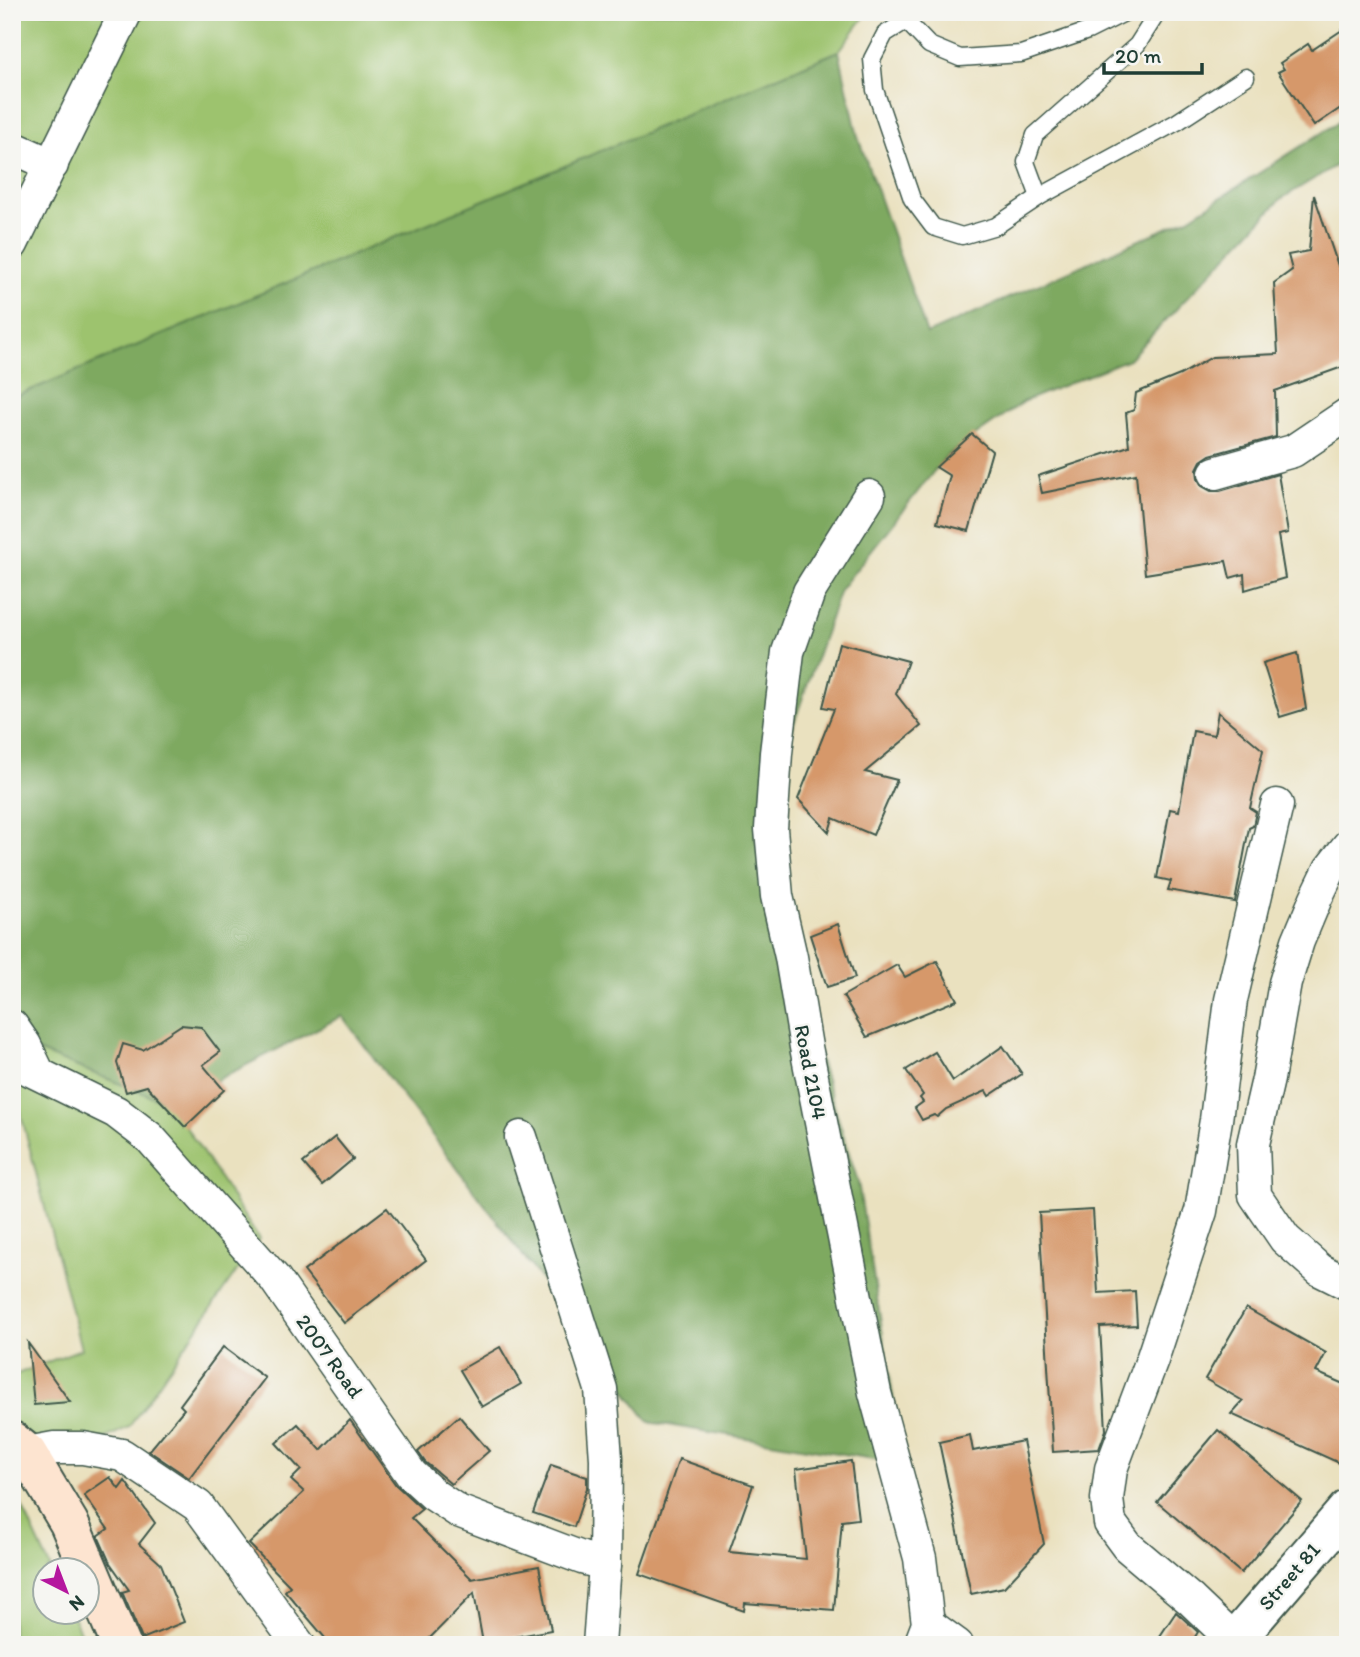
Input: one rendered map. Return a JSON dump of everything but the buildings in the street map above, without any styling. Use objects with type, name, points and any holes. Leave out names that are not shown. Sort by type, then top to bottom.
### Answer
[{"type":"main road","points":[[20,1447],[69,1523],[121,1645]]},
{"type":"street","points":[[12,244],[126,12]]},
{"type":"street","points":[[12,147],[51,165]]},
{"type":"street","points":[[1215,472],[1293,452],[1348,414]]},
{"type":"street","name":"Road 2104","points":[[869,496],[809,592],[788,652],[776,753],[771,830],[777,896],[875,1393],[920,1558],[924,1634],[957,1645]]},
{"type":"street","points":[[1232,1642],[1191,1600],[1127,1546],[1110,1523],[1107,1499],[1111,1469],[1152,1360],[1201,1211],[1231,1000],[1277,805]]},
{"type":"street","points":[[1348,846],[1330,869],[1316,898],[1284,983],[1268,1079],[1253,1144],[1255,1195],[1285,1239],[1320,1270],[1348,1283]]},
{"type":"street","points":[[12,1026],[25,1045],[25,1066]]},
{"type":"street","name":"2007 Road","points":[[25,1066],[116,1112],[149,1138],[275,1279],[411,1474],[434,1495],[458,1511],[582,1558],[605,1564]]},
{"type":"street","points":[[521,1137],[601,1389],[606,1459],[605,1564],[599,1645]]},
{"type":"street","points":[[20,1447],[83,1448],[122,1455],[198,1506],[299,1645]]},
{"type":"street","name":"Street 81","points":[[1232,1642],[1348,1509]]},
{"type":"lane","points":[[1126,12],[1088,31],[1021,54],[960,58],[929,45],[908,17],[885,34],[872,59],[875,90],[912,199],[933,227],[962,236],[996,226],[1039,197],[1177,122],[1246,77]]},
{"type":"lane","points":[[1039,197],[1026,162],[1035,135],[1137,45],[1158,12]]},
{"type":"green space","points":[[12,12],[868,12],[839,51],[12,398]]},
{"type":"green space","points":[[839,51],[858,137],[927,334],[1189,218],[1348,116],[1348,158],[1281,199],[1129,359],[1025,401],[946,456],[840,590],[755,837],[793,974],[858,1182],[904,1464],[649,1422],[342,1016],[171,1104],[12,1041],[12,398]]},
{"type":"green space","points":[[12,1041],[171,1104],[259,1239],[129,1427],[12,1483],[12,1376],[81,1349],[12,1079]]},
{"type":"green space","points":[[12,1485],[45,1556],[32,1556],[32,1626],[77,1626],[86,1645],[12,1645]]}]
